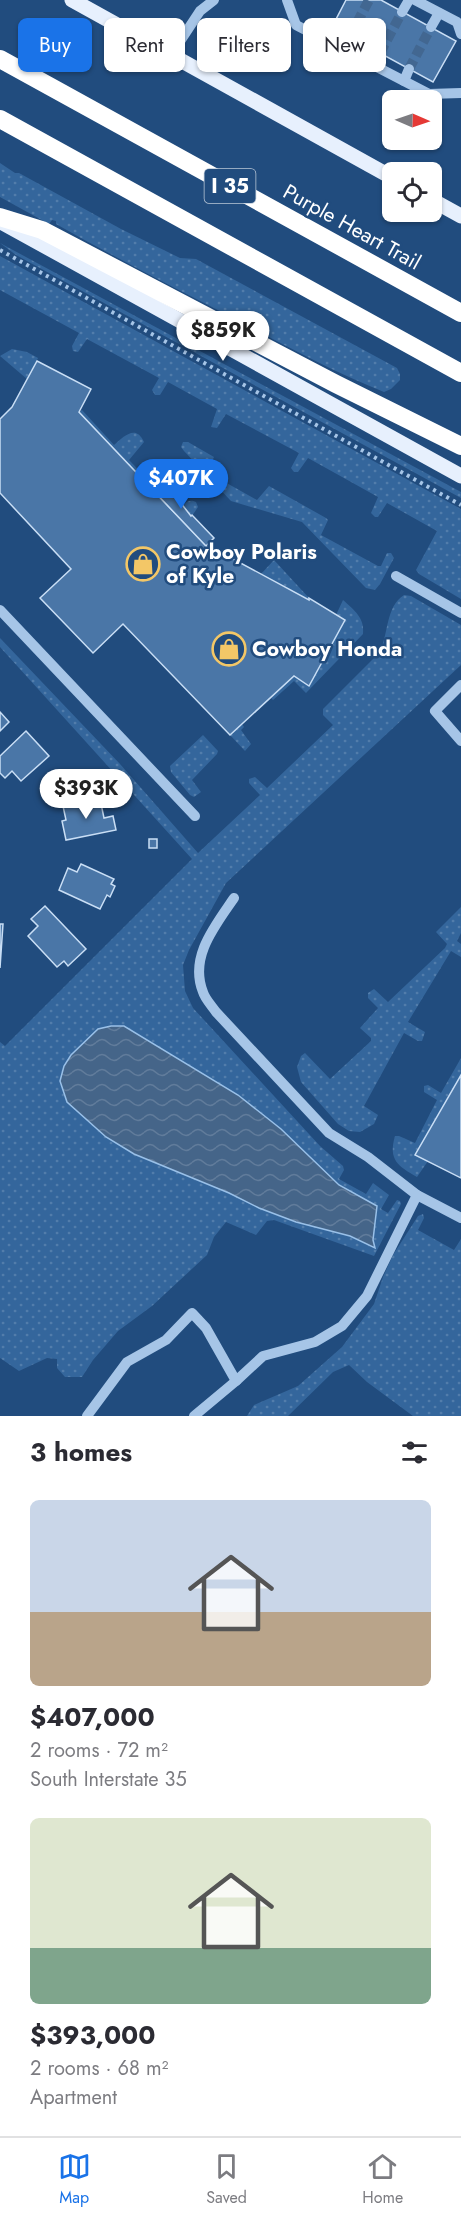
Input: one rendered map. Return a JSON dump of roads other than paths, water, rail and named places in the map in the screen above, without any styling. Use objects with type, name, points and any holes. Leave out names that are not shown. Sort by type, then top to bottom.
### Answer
[{"type":"highway","name":"Purple Heart Trail","points":[[0,59],[461,313]]},
{"type":"highway","name":"I 35","points":[[0,119],[461,373]]},
{"type":"highway","points":[[0,217],[42,230],[336,384],[461,446]]},
{"type":"main road","points":[[72,0],[104,18]]},
{"type":"main road","points":[[185,63],[382,172]]},
{"type":"main road","points":[[442,206],[461,216]]},
{"type":"main road","points":[[0,222],[461,476]]},
{"type":"lane","points":[[185,34],[200,11],[214,0]]},
{"type":"lane","points":[[287,0],[297,24],[303,27]]},
{"type":"lane","points":[[402,12],[410,0]]},
{"type":"lane","points":[[415,0],[457,22],[461,34]]},
{"type":"lane","points":[[431,27],[439,13]]},
{"type":"lane","points":[[404,81],[409,69]]},
{"type":"lane","points":[[386,71],[429,94],[461,93]]},
{"type":"lane","points":[[396,576],[461,613]]},
{"type":"lane","points":[[0,610],[195,816]]},
{"type":"lane","points":[[461,685],[435,711],[461,741]]},
{"type":"lane","points":[[234,898],[215,926],[202,952],[198,975],[203,994],[216,1012],[329,1133],[368,1157],[417,1195],[461,1218]]},
{"type":"lane","points":[[194,1416],[263,1356],[315,1342],[342,1326],[367,1296],[417,1195]]},
{"type":"lane","points":[[87,1416],[127,1362],[166,1340],[192,1313],[206,1328],[236,1380]]},
{"type":"water","points":[[124,1026],[238,1095],[281,1129],[339,1185],[377,1206],[373,1240],[375,1248],[350,1236],[296,1222],[259,1208],[229,1193],[134,1154],[106,1137],[67,1102],[60,1081],[64,1066],[71,1055],[98,1029]]},
{"type":"tunnel","points":[[360,18],[369,0]]},
{"type":"tunnel","points":[[386,42],[402,12]]},
{"type":"tunnel","points":[[409,69],[431,27]]},
{"type":"place","name":"Cowboy Polaris of Kyle","points":[[143,564]]},
{"type":"place","name":"Cowboy Honda","points":[[229,649]]}]
